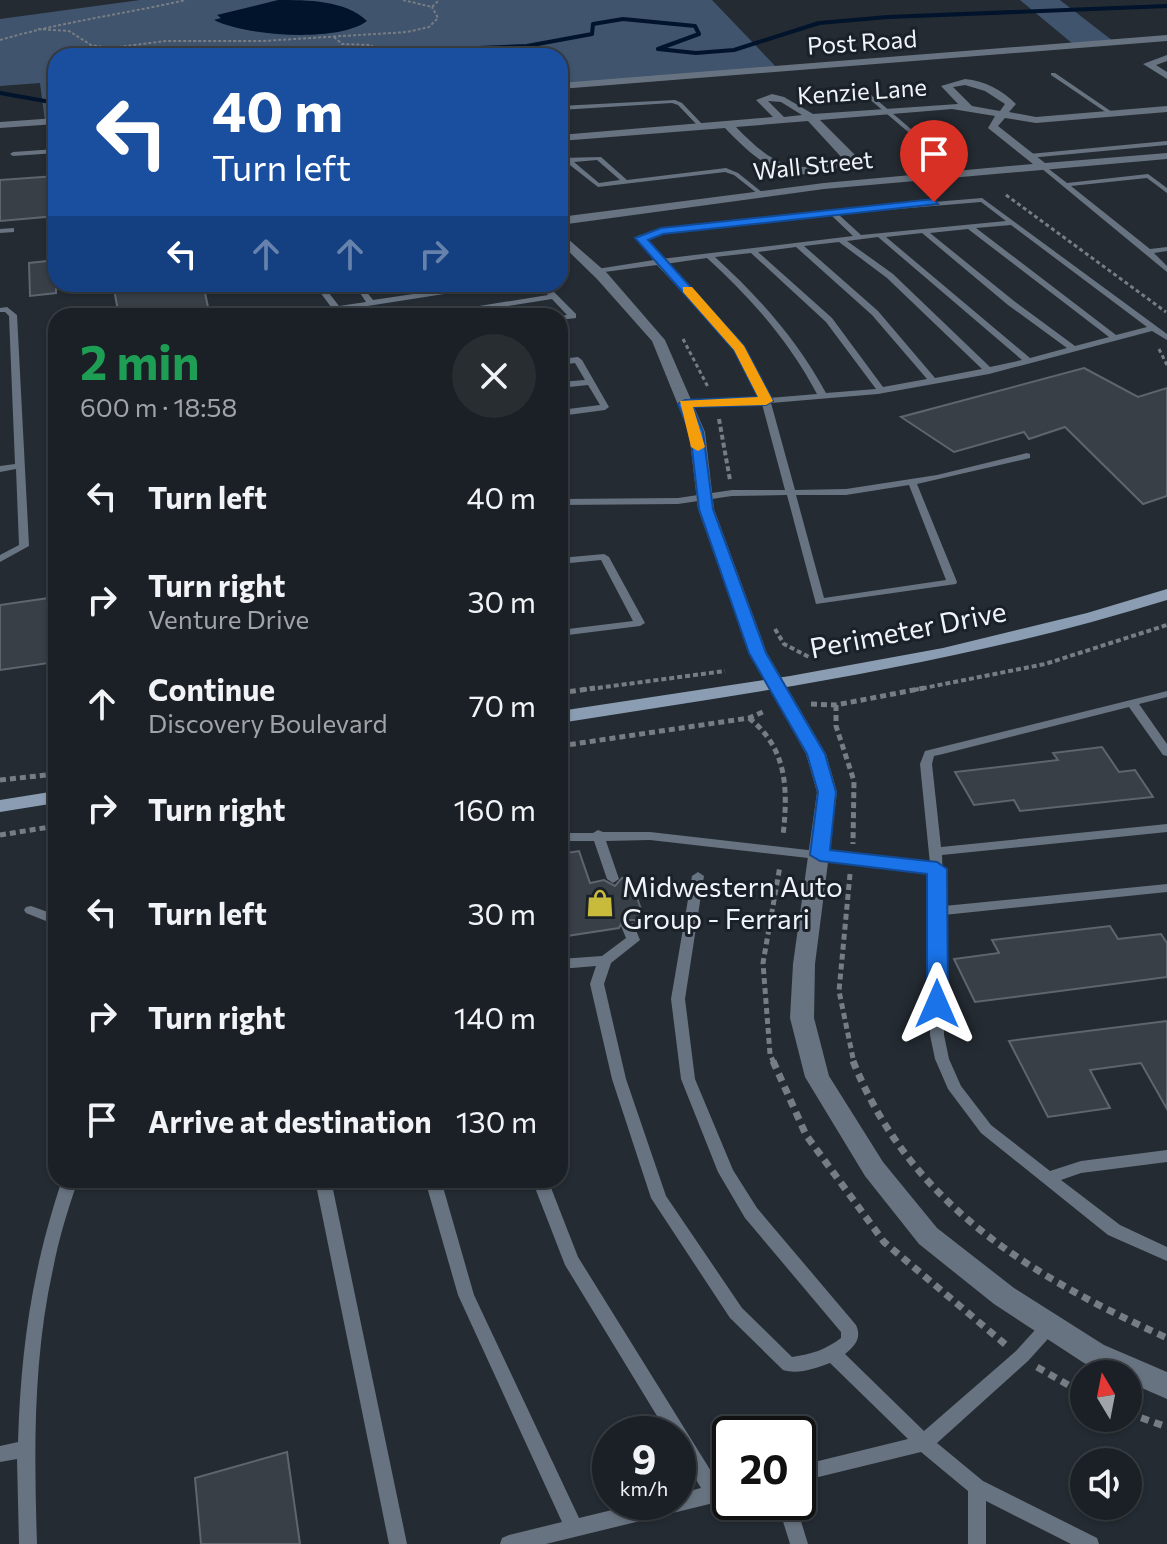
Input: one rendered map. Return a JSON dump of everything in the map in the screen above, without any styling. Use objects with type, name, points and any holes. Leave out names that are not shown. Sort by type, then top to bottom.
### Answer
[{"type":"main road","name":"Perimeter Drive","points":[[568,716],[775,684],[983,645],[1100,617],[1167,594]]},
{"type":"main road","points":[[0,806],[48,798]]},
{"type":"street","name":"Post Road","points":[[568,85],[1167,38]]},
{"type":"street","points":[[1167,58],[1148,64],[1167,76]]},
{"type":"street","points":[[967,107],[946,90],[946,86],[964,82],[989,87],[1011,104],[1004,114],[993,121],[992,126],[1043,167]]},
{"type":"street","points":[[726,123],[768,164],[780,168],[802,169],[848,161],[850,156],[790,99],[772,96],[761,100],[780,119]]},
{"type":"street","name":"Kenzie Lane","points":[[568,135],[967,107],[1036,120],[1167,109]]},
{"type":"street","points":[[0,125],[48,122]]},
{"type":"street","name":"Wall Street","points":[[568,220],[760,193],[1167,156]]},
{"type":"street","points":[[568,244],[597,271],[658,340],[697,432],[704,496],[758,653],[816,754],[827,792],[804,964],[802,1018],[817,1077],[874,1169],[928,1236],[1004,1296],[1094,1354],[1167,1386]]},
{"type":"lane","points":[[1053,74],[1112,114]]},
{"type":"lane","points":[[862,90],[943,159]]},
{"type":"lane","points":[[568,108],[673,101],[701,126]]},
{"type":"lane","points":[[1029,156],[1167,143]]},
{"type":"lane","points":[[13,154],[48,152]]},
{"type":"lane","points":[[568,160],[599,158],[626,182]]},
{"type":"lane","points":[[568,163],[593,184],[726,170],[760,193]]},
{"type":"lane","points":[[1043,167],[1148,251],[1167,270]]},
{"type":"lane","points":[[1065,185],[1167,174]]},
{"type":"lane","points":[[1148,176],[1167,191]]},
{"type":"lane","points":[[912,482],[952,582],[820,602],[766,401],[740,349],[640,238],[661,231],[832,212],[982,200],[1167,338]]},
{"type":"lane","points":[[832,212],[859,237]]},
{"type":"lane","points":[[597,271],[840,239],[1011,223]]},
{"type":"lane","points":[[970,227],[1115,338]]},
{"type":"lane","points":[[0,231],[11,230]]},
{"type":"lane","points":[[924,231],[1011,303],[1074,349]]},
{"type":"lane","points":[[880,235],[1029,361]]},
{"type":"lane","points":[[840,239],[890,276],[989,371]]},
{"type":"lane","points":[[798,245],[875,313],[933,381]]},
{"type":"lane","points":[[1148,251],[1167,249]]},
{"type":"lane","points":[[752,250],[829,320],[881,390]]},
{"type":"lane","points":[[709,256],[785,331],[803,355],[823,396]]},
{"type":"lane","points":[[324,292],[337,308]]},
{"type":"lane","points":[[362,292],[371,303]]},
{"type":"lane","points":[[354,308],[443,292]]},
{"type":"lane","points":[[550,292],[565,308]]},
{"type":"lane","points":[[480,308],[554,296]]},
{"type":"lane","points":[[0,310],[7,309],[13,315],[24,546],[0,559]]},
{"type":"lane","points":[[685,404],[766,401],[881,390],[989,371],[1153,328]]},
{"type":"lane","points":[[568,361],[578,360],[605,407],[568,412]]},
{"type":"lane","points":[[568,384],[590,382]]},
{"type":"lane","points":[[568,502],[678,501],[732,493],[846,492],[912,482],[1027,456]]},
{"type":"lane","points":[[0,469],[18,466]]},
{"type":"lane","points":[[568,560],[604,557],[640,623],[568,632]]},
{"type":"lane","points":[[1167,694],[929,754],[926,764],[937,869],[937,1035],[942,1059],[955,1089],[986,1129],[1047,1178],[1114,1230],[1167,1254]]},
{"type":"lane","points":[[1132,703],[1167,752]]},
{"type":"lane","points":[[935,852],[1167,828]]},
{"type":"lane","points":[[568,836],[598,834],[937,869]]},
{"type":"lane","points":[[598,834],[613,879]]},
{"type":"lane","points":[[605,960],[597,984],[600,998],[619,1079],[659,1198],[736,1313],[789,1365],[812,1362],[833,1354],[849,1341],[850,1330],[751,1213],[726,1172],[688,1079],[678,999],[698,876]]},
{"type":"lane","points":[[937,911],[1167,888]]},
{"type":"lane","points":[[31,910],[48,917]]},
{"type":"lane","points":[[568,963],[605,960],[633,940],[628,926]]},
{"type":"lane","points":[[1047,1178],[1081,1167],[1167,1156]]},
{"type":"lane","points":[[28,1544],[24,1449],[35,1302],[56,1218],[67,1188]]},
{"type":"lane","points":[[325,1188],[398,1544]]},
{"type":"lane","points":[[435,1188],[466,1295],[574,1528]]},
{"type":"lane","points":[[543,1188],[571,1260],[712,1475]]},
{"type":"lane","points":[[816,1470],[924,1443],[1022,1356],[1050,1325]]},
{"type":"lane","points":[[833,1354],[924,1443],[977,1487],[1090,1544]]},
{"type":"lane","points":[[0,1454],[24,1449]]},
{"type":"lane","points":[[977,1487],[977,1544]]},
{"type":"lane","points":[[509,1544],[712,1495]]},
{"type":"lane","points":[[792,1520],[799,1544]]},
{"type":"path","points":[[0,40],[38,29],[186,0]]},
{"type":"path","points":[[38,29],[69,31],[91,45],[110,48],[166,41],[334,37],[429,27],[438,18],[432,7],[403,0]]},
{"type":"path","points":[[432,7],[439,0]]},
{"type":"path","points":[[334,37],[342,44],[376,48]]},
{"type":"path","points":[[680,334],[714,401],[724,437],[732,493]]},
{"type":"path","points":[[770,622],[784,644],[801,655],[813,658]]},
{"type":"path","points":[[568,745],[749,718],[755,713],[791,707],[824,703],[836,705],[1045,664],[1167,625]]},
{"type":"path","points":[[0,780],[48,775]]},
{"type":"path","points":[[0,835],[48,827]]},
{"type":"path","points":[[1142,1418],[1167,1427]]},
{"type":"shaded area","points":[[140,0],[712,0],[779,70],[568,84],[568,48],[48,48],[48,122],[45,122],[40,83],[0,86],[0,19]]},
{"type":"shaded area","points":[[278,0],[337,5],[367,21],[335,32],[291,35],[247,30],[214,20],[221,18],[217,15]]},
{"type":"shaded area","points":[[1020,0],[1060,0],[1113,41],[1073,44]]},
{"type":"building","points":[[48,177],[48,217],[0,221],[0,180]]},
{"type":"building","points":[[48,261],[48,292],[56,293],[30,296],[29,263]]},
{"type":"building","points":[[114,292],[205,292],[208,308],[118,308]]},
{"type":"building","points":[[1084,368],[1138,397],[1167,388],[1167,496],[1143,504],[1065,427],[1029,439],[1024,432],[954,452],[901,417]]},
{"type":"building","points":[[48,598],[48,663],[0,670],[0,605]]},
{"type":"building","points":[[1102,747],[1119,772],[1135,770],[1153,797],[1020,811],[1014,800],[974,805],[955,772],[1058,760],[1053,753]]},
{"type":"building","name":"Midwestern Auto Group - Ferrari","points":[[579,851],[590,883],[604,880],[615,886],[622,878],[630,877],[646,924],[637,925],[635,920],[623,920],[619,928],[568,936],[568,853]]},
{"type":"building","points":[[1110,926],[1118,939],[1161,934],[1167,943],[1167,977],[975,1002],[954,959],[999,953],[992,940]]},
{"type":"building","points":[[1167,1021],[1167,1109],[1141,1063],[1090,1070],[1110,1108],[1048,1117],[1009,1041]]},
{"type":"building","points":[[287,1452],[300,1544],[201,1544],[195,1478]]},
{"type":"waterway","points":[[478,48],[527,46],[592,34],[593,24],[623,19],[695,26],[699,34],[658,49],[696,53],[734,50],[819,23],[888,17],[1167,6]]},
{"type":"waterway","points":[[0,93],[48,102]]},
{"type":"slow traffic","points":[[687,290],[740,349],[766,401],[685,404],[697,432],[698,447]]},
{"type":"place","name":"Midwestern Auto Group - Ferrari","points":[[600,903]]},
{"type":"route","points":[[934,202],[661,231],[640,238],[740,349],[766,401],[685,404],[697,432],[706,509],[758,653],[816,754],[827,792],[820,855],[937,869],[937,1004]]}]
